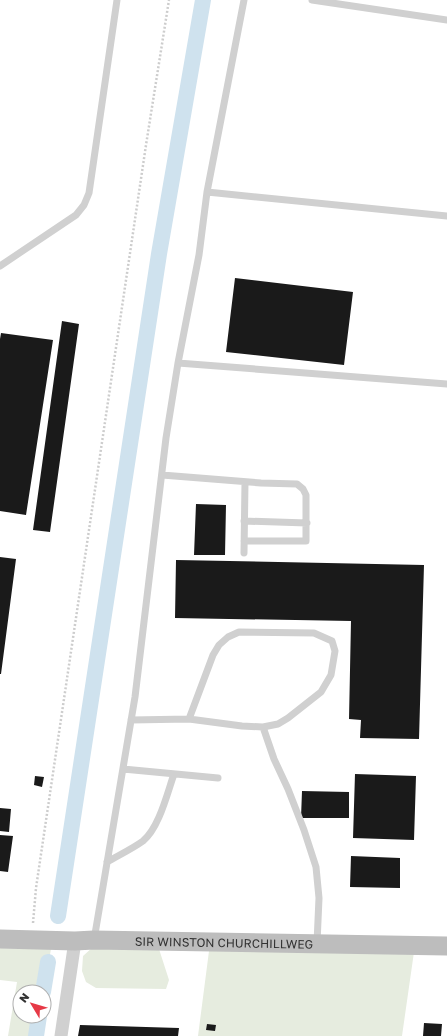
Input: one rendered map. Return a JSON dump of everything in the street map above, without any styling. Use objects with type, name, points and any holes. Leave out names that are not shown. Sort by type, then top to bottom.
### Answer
[{"type":"street","name":"SIR WINSTON CHURCHILLWEG","points":[[0,939],[447,946]]},
{"type":"street","points":[[61,1036],[75,941]]},
{"type":"lane","points":[[0,266],[76,215],[84,205],[89,192],[117,0]]},
{"type":"lane","points":[[94,940],[135,697],[166,438],[178,363],[199,255],[207,192],[244,0]]},
{"type":"lane","points":[[312,0],[447,20]]},
{"type":"lane","points":[[207,192],[447,216]]},
{"type":"lane","points":[[178,363],[447,384]]},
{"type":"lane","points":[[162,475],[245,482],[297,484],[303,489],[306,496],[306,541],[244,541]]},
{"type":"lane","points":[[244,553],[245,482]]},
{"type":"lane","points":[[244,521],[307,523]]},
{"type":"lane","points":[[131,720],[189,719],[242,726],[263,727],[278,724],[322,692],[332,675],[335,651],[332,641],[314,633],[239,632],[228,636],[219,645],[213,655],[189,719]]},
{"type":"lane","points":[[263,727],[274,759],[288,789],[304,830],[316,867],[319,898],[317,943]]},
{"type":"lane","points":[[123,769],[218,778]]},
{"type":"lane","points":[[107,862],[142,842],[151,833],[174,774]]},
{"type":"path","points":[[32,939],[36,888],[169,0]]},
{"type":"shaded area","points":[[93,947],[159,949],[169,980],[166,989],[96,988],[86,982],[82,971],[83,956]]},
{"type":"shaded area","points":[[0,948],[51,949],[44,984],[17,984],[17,982],[0,980]]},
{"type":"shaded area","points":[[209,951],[414,952],[402,1036],[198,1036]]},
{"type":"shaded area","points":[[12,1012],[12,1024],[38,1024],[36,1036],[8,1036]]},
{"type":"building","points":[[235,278],[353,292],[344,365],[226,352]]},
{"type":"building","points":[[62,321],[79,324],[50,532],[33,530]]},
{"type":"building","points":[[1,333],[53,340],[26,515],[0,511]]},
{"type":"building","points":[[196,504],[226,505],[225,555],[194,555]]},
{"type":"building","points":[[0,557],[16,559],[1,674],[0,674]]},
{"type":"building","points":[[176,560],[424,565],[419,739],[360,738],[361,720],[349,719],[351,621],[175,618]]},
{"type":"building","points":[[355,774],[416,776],[414,840],[353,838]]},
{"type":"building","points":[[35,776],[44,777],[42,787],[34,785]]},
{"type":"building","points":[[302,791],[349,792],[349,818],[301,818]]},
{"type":"building","points":[[0,808],[11,809],[9,832],[0,831]]},
{"type":"building","points":[[0,835],[13,836],[8,872],[0,871]]},
{"type":"building","points":[[351,856],[400,858],[400,888],[350,887]]},
{"type":"building","points":[[424,1023],[442,1024],[441,1036],[423,1036]]},
{"type":"building","points":[[207,1024],[216,1025],[215,1031],[206,1030]]},
{"type":"building","points":[[80,1025],[179,1028],[178,1036],[78,1036]]},
{"type":"waterway","points":[[58,916],[159,254],[203,0]]},
{"type":"waterway","points":[[44,984],[48,962]]},
{"type":"waterway","points":[[36,1036],[38,1024]]}]
